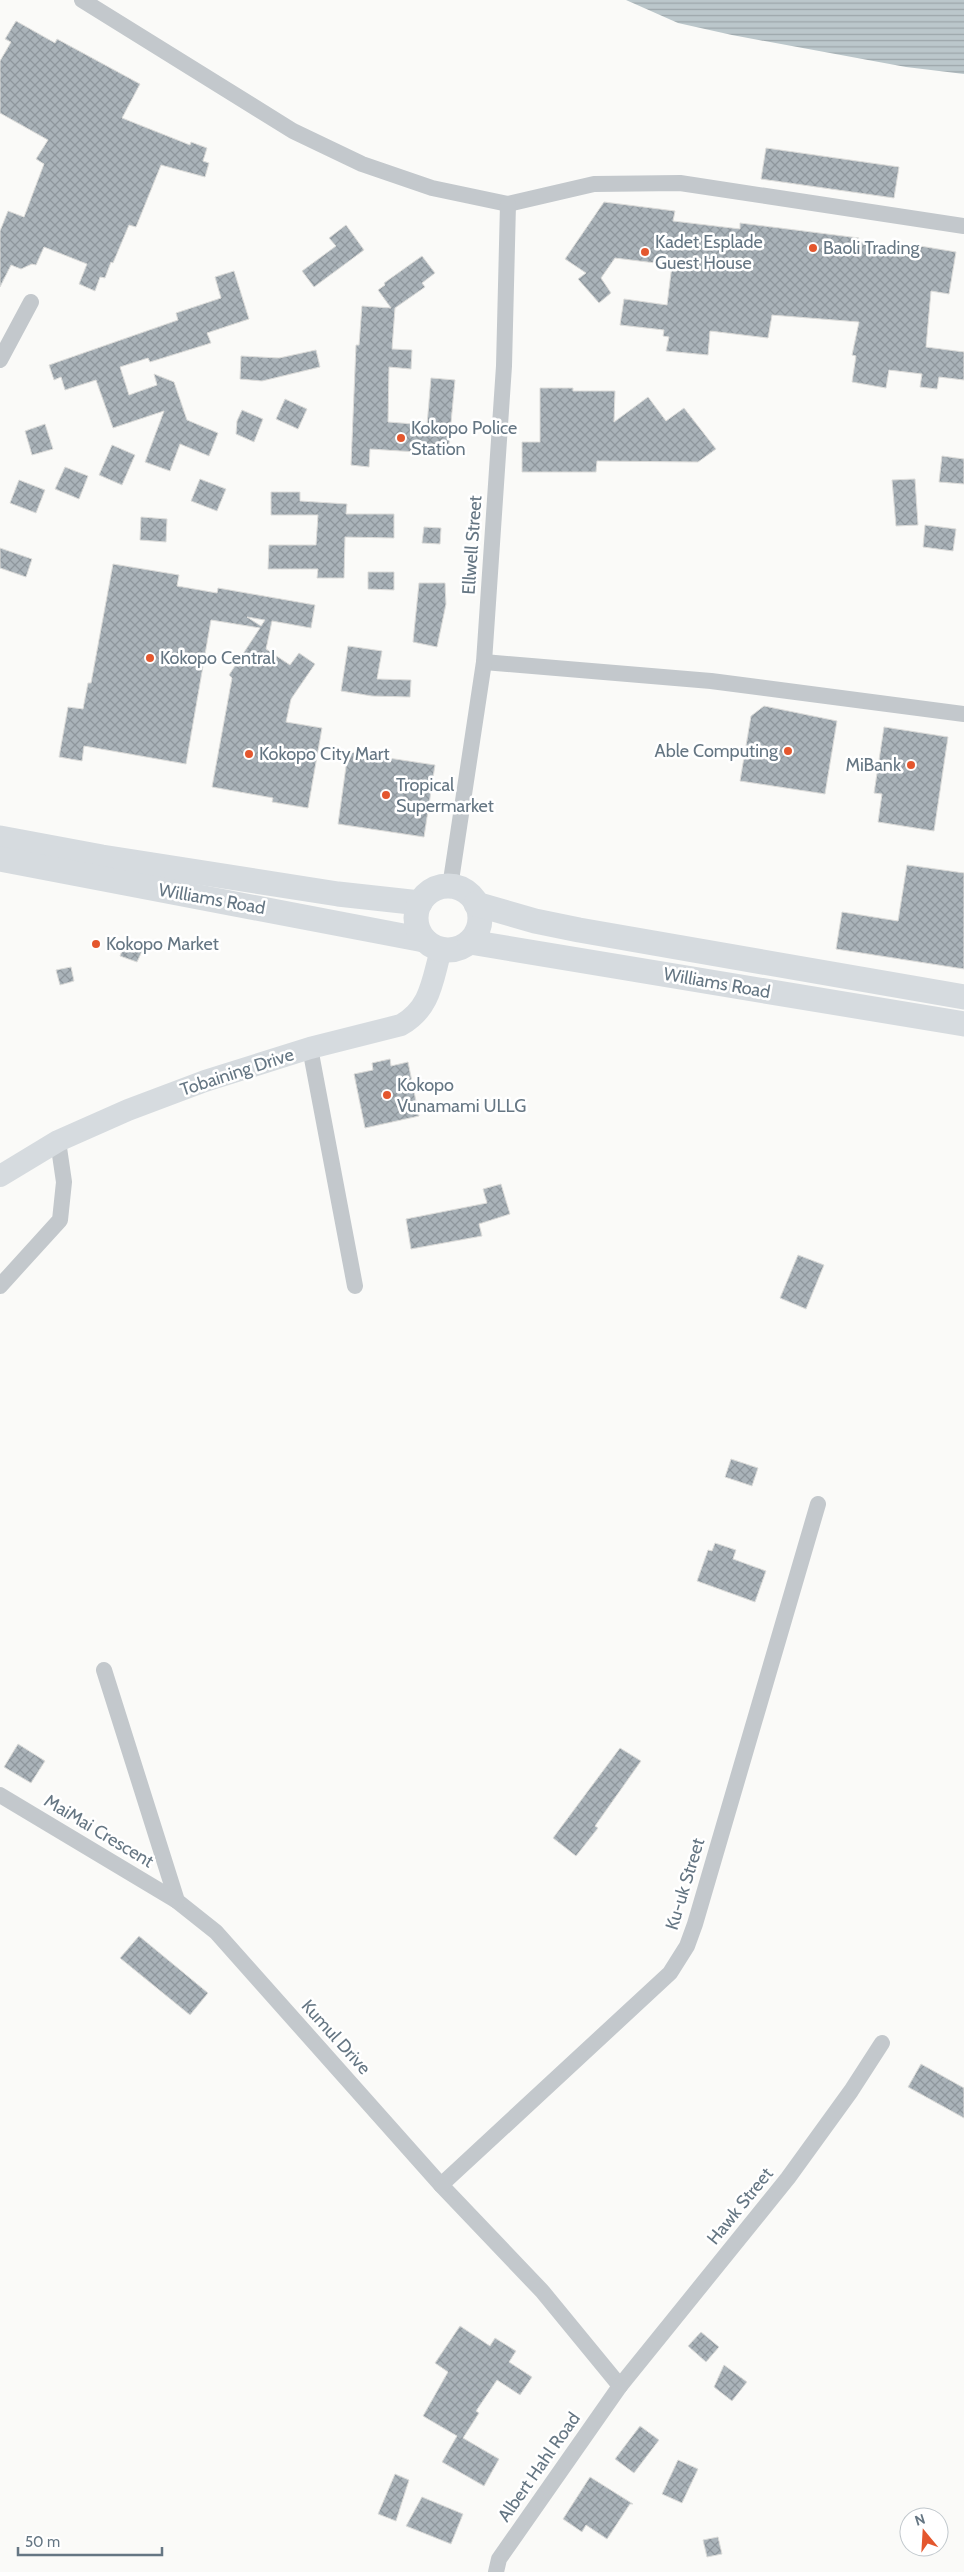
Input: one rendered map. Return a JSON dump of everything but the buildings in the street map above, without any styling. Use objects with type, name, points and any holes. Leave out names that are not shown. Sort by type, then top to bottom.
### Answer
[{"type":"main road","name":"Williams Road","points":[[0,838],[111,859],[338,894],[420,903]]},
{"type":"main road","name":"Williams Road","points":[[0,859],[433,945],[461,947],[470,942],[964,1024]]},
{"type":"main road","points":[[433,945],[416,922],[416,915],[420,903],[432,891],[450,887]]},
{"type":"main road","name":"Williams Road","points":[[450,887],[461,889],[470,895],[476,904],[535,921],[964,997]]},
{"type":"main road","points":[[470,942],[477,931],[480,917],[476,904]]},
{"type":"street","points":[[82,0],[293,131],[353,160],[432,188],[508,204],[594,184],[680,183],[964,226]]},
{"type":"street","name":"Ellwell Street","points":[[450,887],[484,662],[504,366],[508,204]]},
{"type":"street","points":[[0,360],[31,302]]},
{"type":"street","points":[[484,662],[711,681],[964,714]]},
{"type":"street","name":"Tobaining Drive","points":[[0,1176],[58,1141],[128,1110],[204,1081],[310,1048],[387,1029],[413,1018],[427,1000],[433,945]]},
{"type":"street","points":[[310,1048],[355,1286]]},
{"type":"street","points":[[0,1286],[60,1220],[64,1182],[58,1141]]},
{"type":"street","name":"Ku-uk Street","points":[[441,2185],[670,1972],[686,1946],[698,1914],[818,1504]]},
{"type":"street","points":[[104,1670],[177,1900]]},
{"type":"street","name":"MaiMai Crescent","points":[[0,1795],[177,1900]]},
{"type":"street","name":"Kumul Drive","points":[[177,1900],[216,1932],[441,2185],[542,2291],[620,2386]]},
{"type":"street","name":"Hawk Street","points":[[620,2386],[788,2178],[851,2091],[882,2043]]},
{"type":"street","name":"Albert Hahl Road","points":[[496,2572],[499,2559],[620,2386]]},
{"type":"shaded area","points":[[626,0],[964,0],[964,74],[906,67],[732,35],[678,23]]},
{"type":"place","name":"Baoli Trading","points":[[813,248]]},
{"type":"place","name":"Kadet Esplade Guest House","points":[[645,252]]},
{"type":"place","name":"Kokopo Police Station","points":[[401,438]]},
{"type":"place","name":"Kokopo Central","points":[[150,658]]},
{"type":"place","name":"Able Computing","points":[[788,751]]},
{"type":"place","name":"Kokopo City Mart","points":[[249,754]]},
{"type":"place","name":"MiBank","points":[[911,765]]},
{"type":"place","name":"Tropical Supermarket","points":[[386,795]]},
{"type":"place","name":"Kokopo Market","points":[[96,944]]},
{"type":"place","name":"Kokopo Vunamami ULLG","points":[[387,1095]]}]
